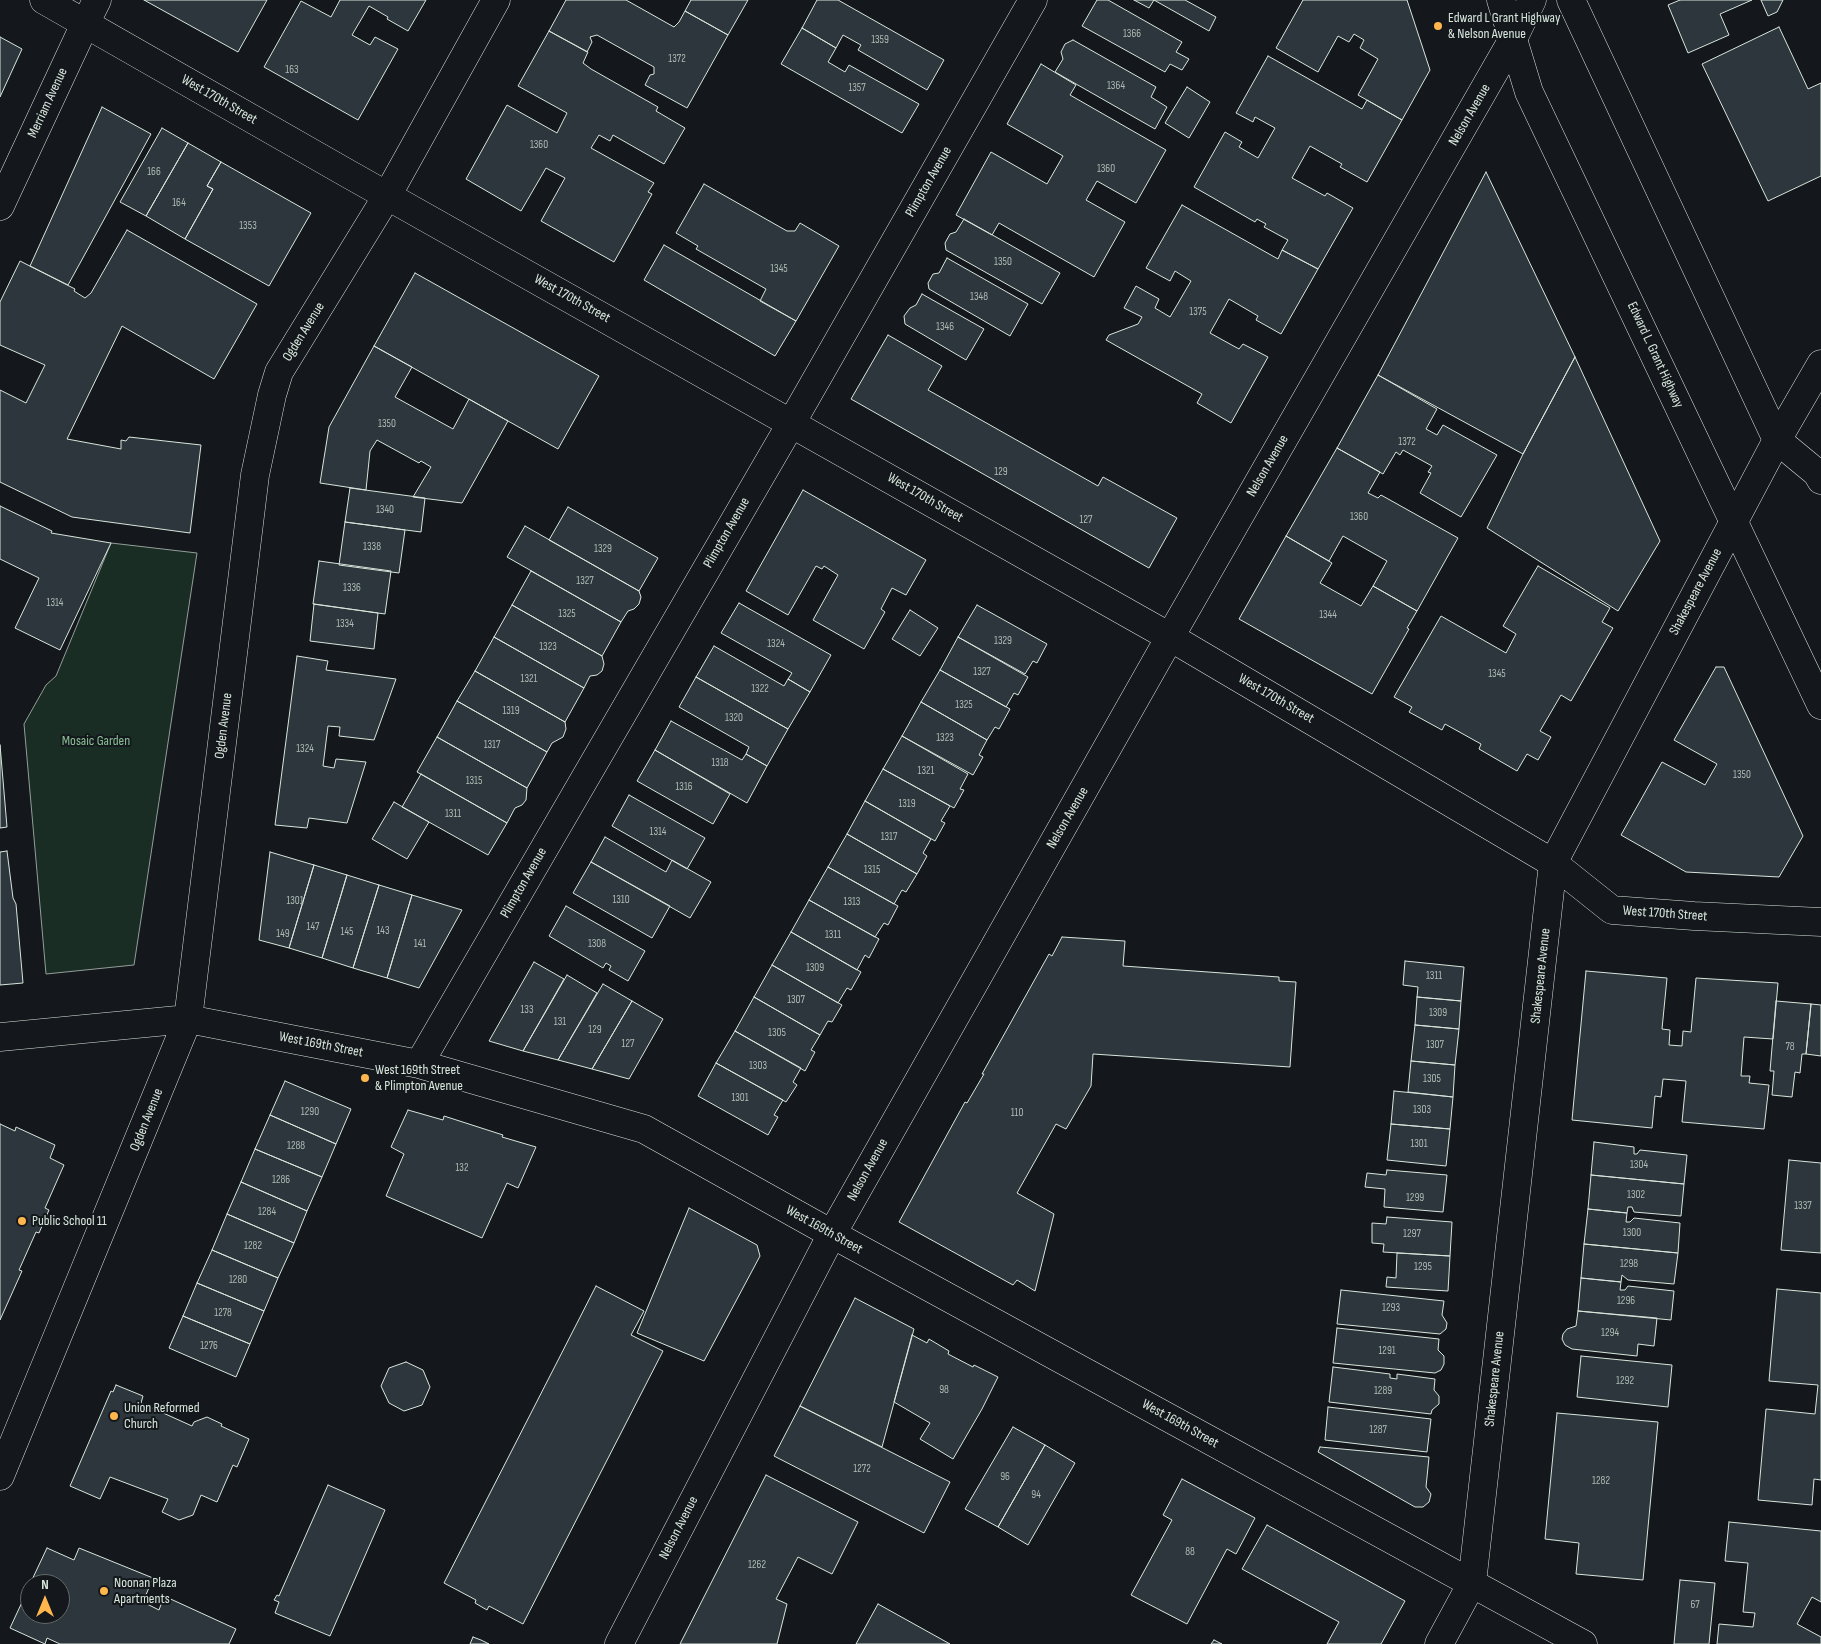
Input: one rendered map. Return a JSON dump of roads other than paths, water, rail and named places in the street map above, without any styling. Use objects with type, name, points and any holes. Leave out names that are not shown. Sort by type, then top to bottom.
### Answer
[{"type":"street","name":"West 170th Street","points":[[44,0],[387,196],[792,422],[1170,637],[1554,863],[1612,910],[1821,922]]},
{"type":"street","name":"Merriam Avenue","points":[[0,206],[97,0]]},
{"type":"street","name":"Ogden Avenue","points":[[0,1476],[188,1019],[255,475],[279,372],[387,196],[496,0]]},
{"type":"street","name":"Plimpton Avenue","points":[[419,1064],[792,422],[1033,0]]},
{"type":"street","name":"Edward L. Grant Highway","points":[[1500,0],[1529,92],[1821,705]]},
{"type":"street","name":"Nelson Avenue","points":[[618,1644],[832,1234],[1170,637],[1513,39],[1532,0]]},
{"type":"street","points":[[1571,0],[1777,440],[1817,473],[1821,480]]},
{"type":"street","name":"Shakespeare Avenue","points":[[1439,1644],[1472,1583],[1554,863],[1777,440],[1821,364]]},
{"type":"street","name":"West 169th Street","points":[[0,1037],[188,1019],[419,1064],[644,1129],[832,1234],[1583,1644]]},
{"type":"place","name":"Edward L Grant Highway & Nelson Avenue","points":[[1438,26]]},
{"type":"place","name":"West 169th Street & Plimpton Avenue","points":[[365,1078]]},
{"type":"place","name":"Public School 11","points":[[22,1221]]},
{"type":"place","name":"Union Reformed Church","points":[[114,1416]]},
{"type":"place","name":"Noonan Plaza Apartments","points":[[104,1591]]},
{"type":"park label","name":"Mosaic Garden","points":[[96,741]]}]
